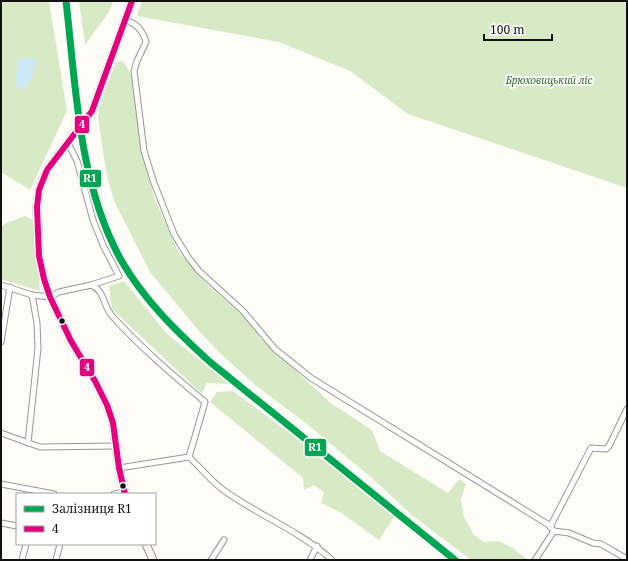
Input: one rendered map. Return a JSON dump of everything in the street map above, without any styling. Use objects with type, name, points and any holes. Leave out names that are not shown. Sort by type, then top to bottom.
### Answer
[{"type":"main road","points":[[125,493],[119,468],[113,423],[107,405],[95,381],[71,341],[50,297],[40,256],[38,197],[47,170],[92,112],[132,1]]},
{"type":"main road","points":[[146,545],[153,560]]},
{"type":"street","points":[[125,20],[133,22],[144,34],[146,42],[134,71],[144,150],[154,183],[174,234],[188,257],[200,271],[243,311],[275,349],[310,378],[468,474],[552,529],[569,533],[593,543],[601,544],[627,559]]},
{"type":"street","points":[[1,284],[32,295],[50,297],[59,292],[92,285],[119,276],[120,274],[103,245],[93,220],[76,157],[68,143]]},
{"type":"street","points":[[92,285],[101,293],[108,313],[140,347],[205,402],[189,457]]},
{"type":"street","points":[[1,342],[10,287]]},
{"type":"street","points":[[28,443],[38,348],[37,323],[32,295]]},
{"type":"street","points":[[535,560],[552,529],[591,448],[606,449],[609,446],[627,409]]},
{"type":"street","points":[[1,433],[40,447],[116,446]]},
{"type":"street","points":[[119,468],[189,457]]},
{"type":"street","points":[[189,457],[221,488],[317,546],[332,560]]},
{"type":"street","points":[[1,484],[39,493]]},
{"type":"street","points":[[1,523],[16,526]]},
{"type":"street","points":[[211,560],[224,540]]},
{"type":"street","points":[[22,560],[26,545]]},
{"type":"street","points":[[56,560],[60,545]]},
{"type":"street","points":[[310,560],[317,546]]},
{"type":"green space","points":[[1,1],[49,1],[67,111],[30,190],[1,172]]},
{"type":"green space","points":[[79,1],[113,1],[109,12],[85,45]]},
{"type":"green space","name":"Брюховицький ліс","points":[[142,1],[627,1],[627,188],[408,114],[350,71],[279,42],[137,16]]},
{"type":"green space","points":[[123,61],[131,74],[141,144],[154,197],[178,251],[206,283],[255,327],[259,337],[332,404],[372,430],[380,451],[448,493],[459,479],[466,484],[461,499],[464,517],[474,535],[484,542],[499,541],[511,547],[528,560],[471,560],[413,516],[373,479],[307,424],[255,385],[221,354],[199,331],[150,272],[115,203],[108,180],[98,117],[100,104],[116,62]]},
{"type":"green space","points":[[25,216],[33,220],[40,291],[1,279],[1,228],[4,224]]},
{"type":"green space","points":[[124,281],[167,334],[230,384],[207,383],[202,394],[112,309],[109,286]]},
{"type":"green space","points":[[233,391],[291,434],[394,517],[379,540],[341,513],[321,503],[324,492],[314,485],[304,490],[303,478],[210,402],[217,392]]},
{"type":"water","points":[[36,58],[31,80],[21,90],[17,88],[15,81],[18,59]]},
{"type":"rail line","name":"R1","points":[[66,1],[76,100],[87,166],[96,199],[107,230],[130,275],[161,314],[210,362],[455,560]]},
{"type":"transit line","name":"4","points":[[125,493],[119,468],[113,423],[107,405],[95,381],[71,341],[50,297],[44,279],[39,256],[37,207],[39,190],[47,170],[92,111],[132,1]]}]
